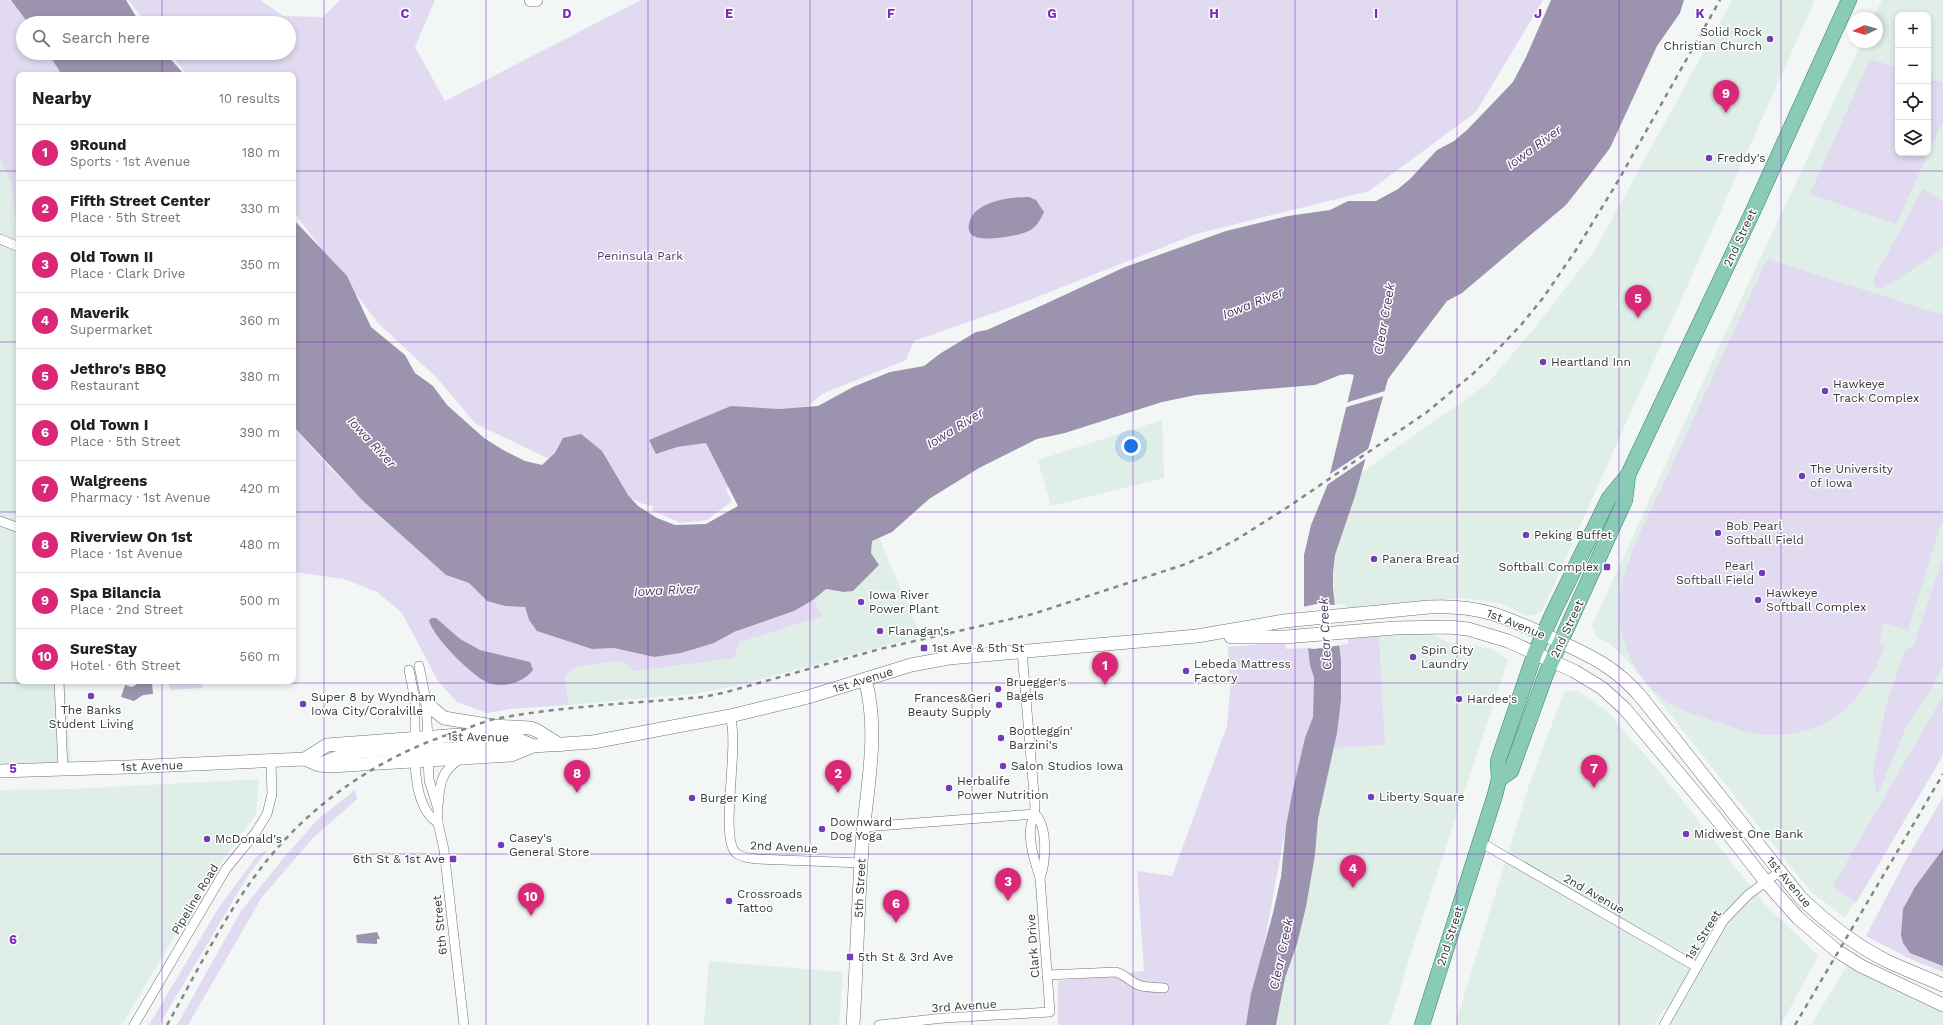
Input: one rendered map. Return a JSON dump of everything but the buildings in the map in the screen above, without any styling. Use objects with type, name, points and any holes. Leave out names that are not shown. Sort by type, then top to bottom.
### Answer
[{"type":"main road","points":[[531,0],[536,0]]},
{"type":"main road","name":"2nd Street","points":[[1422,1025],[1499,779],[1498,761],[1535,653],[1610,498],[1628,475],[1750,216],[1849,0]]},
{"type":"main road","name":"2nd Street","points":[[1499,779],[1511,771],[1552,661],[1562,642],[1625,500],[1628,475]]},
{"type":"main road","name":"1st Avenue","points":[[0,771],[305,759],[319,765],[351,752],[422,749],[479,735],[503,736],[528,744],[593,742],[730,716],[808,697],[931,660],[1197,636],[1284,621],[1429,607],[1477,608],[1516,621],[1590,655],[1622,676],[1801,898],[1822,918],[1850,938],[1889,962],[1943,985]]},
{"type":"main road","name":"1st Avenue","points":[[1197,636],[1285,637],[1430,626],[1468,629],[1508,640],[1552,661],[1588,679],[1614,697],[1716,818],[1788,909],[1837,951],[1878,975],[1943,1005]]},
{"type":"main road","name":"5th Street","points":[[853,1025],[864,827],[872,721],[870,697],[865,679]]},
{"type":"main road","points":[[426,700],[433,709],[444,718],[493,726],[530,728],[560,744]]},
{"type":"main road","name":"1st Avenue","points":[[305,759],[327,745],[422,749],[463,758],[511,755],[528,744]]},
{"type":"street","points":[[0,239],[16,246]]},
{"type":"street","points":[[3,521],[16,520]]},
{"type":"street","points":[[3,521],[16,527]]},
{"type":"street","name":"Clark Drive","points":[[1022,651],[1035,814],[1031,826],[1032,847],[1040,878],[1050,1012]]},
{"type":"street","points":[[419,666],[426,700],[422,749]]},
{"type":"street","points":[[410,670],[422,749]]},
{"type":"street","points":[[59,684],[63,769]]},
{"type":"street","name":"2nd Avenue","points":[[730,716],[734,740],[729,837],[736,853],[746,858],[862,863]]},
{"type":"street","name":"6th Street","points":[[422,749],[429,780],[438,809],[438,823],[444,850],[464,1025]]},
{"type":"street","name":"6th Street","points":[[422,749],[417,785],[426,811],[431,819],[438,823]]},
{"type":"street","points":[[438,809],[440,788],[444,774],[451,765],[463,758]]},
{"type":"street","name":"Pipeline Road","points":[[134,1025],[226,869],[256,832],[267,814],[272,794],[271,761]]},
{"type":"street","points":[[864,827],[1035,814]]},
{"type":"street","name":"2nd Avenue","points":[[1480,842],[1697,967]]},
{"type":"street","name":"1st Street","points":[[1664,1025],[1723,921],[1736,906],[1779,872]]},
{"type":"street","points":[[1047,975],[1116,972],[1146,987],[1164,988]]},
{"type":"street","name":"3rd Avenue","points":[[880,1025],[944,1018],[1050,1012]]},
{"type":"shaded area","points":[[1732,0],[1815,0],[1543,609],[1536,615],[1526,616],[1502,604],[1464,598],[1346,609],[1345,604],[1335,605],[1333,572],[1335,555],[1362,472],[1487,384],[1537,325],[1595,250]]},
{"type":"shaded area","name":"The University of Iowa","points":[[1882,0],[1943,0],[1943,751],[1845,918],[1810,891],[1628,661],[1609,643],[1597,638],[1592,626],[1728,327],[1859,48],[1883,48],[1883,12],[1876,12]]},
{"type":"shaded area","points":[[0,55],[16,90],[16,684],[65,684],[71,765],[0,770]]},
{"type":"shaded area","points":[[1162,420],[1164,478],[1051,506],[1038,460]]},
{"type":"shaded area","points":[[879,538],[921,636],[735,686],[694,694],[569,705],[565,676],[572,669],[581,666],[618,661],[627,664],[737,647],[740,642],[823,616],[813,600],[826,589],[844,592],[853,591],[879,566],[871,553],[872,541]]},
{"type":"shaded area","points":[[1427,632],[1448,642],[1493,649],[1508,660],[1410,956],[1389,1025],[1276,1025],[1285,978],[1297,944],[1306,907],[1315,855],[1318,819],[1333,748],[1385,745],[1379,635]]},
{"type":"shaded area","points":[[1577,690],[1608,712],[1658,770],[1764,903],[1818,956],[1781,1025],[1669,1025],[1675,1014],[1665,1008],[1654,1025],[1455,1025],[1529,785],[1564,692]]},
{"type":"shaded area","points":[[259,779],[256,814],[203,888],[122,1025],[0,1025],[0,790],[71,789]]},
{"type":"shaded area","points":[[709,961],[843,972],[839,1025],[704,1025]]},
{"type":"shaded area","points":[[1848,964],[1883,984],[1943,1010],[1943,1025],[1811,1025]]},
{"type":"green space","points":[[0,0],[21,0],[30,16],[16,16],[16,60],[54,60],[61,72],[16,72],[16,220],[12,184],[0,158]]},
{"type":"green space","name":"Peninsula Park","points":[[128,0],[260,0],[283,16],[141,16]]},
{"type":"green space","name":"Peninsula Park","points":[[340,0],[435,0],[415,47],[445,101],[641,0],[1543,0],[1476,112],[1369,191],[1196,234],[1022,303],[914,341],[906,360],[822,394],[755,451],[726,490],[732,501],[707,520],[681,523],[651,510],[654,506],[643,504],[476,424],[436,377],[378,323],[296,215],[296,72],[185,72],[175,60],[296,60],[296,16],[323,17]]},
{"type":"green space","points":[[1870,59],[1895,67],[1895,156],[1927,156],[1896,224],[1810,194]]},
{"type":"green space","points":[[1931,79],[1943,83],[1943,121],[1931,147]]},
{"type":"green space","points":[[1923,189],[1943,202],[1943,248],[1900,278],[1881,289],[1875,286],[1873,280]]},
{"type":"green space","name":"The University of Iowa","points":[[1767,259],[1943,315],[1943,524],[1941,524],[1908,630],[1884,623],[1879,643],[1885,645],[1876,666],[1866,685],[1853,701],[1838,715],[1821,725],[1802,732],[1781,735],[1757,734],[1742,730],[1688,712],[1671,704],[1660,696],[1640,675],[1633,663],[1623,636],[1619,608],[1625,573],[1638,537]]},
{"type":"green space","points":[[296,429],[328,466],[381,518],[446,575],[469,583],[487,601],[505,606],[525,607],[529,620],[556,636],[592,649],[614,648],[654,657],[714,643],[734,632],[794,611],[813,600],[823,616],[740,642],[734,658],[633,671],[627,664],[618,661],[581,666],[572,669],[565,676],[569,705],[510,709],[487,713],[457,702],[438,681],[402,613],[377,592],[344,579],[296,572]]},
{"type":"green space","points":[[1943,557],[1943,665],[1929,692],[1907,725],[1877,796],[1873,774],[1886,705],[1905,650],[1914,645]]},
{"type":"green space","points":[[1379,635],[1385,745],[1333,748],[1341,700],[1340,645],[1348,644],[1348,639]]},
{"type":"green space","points":[[1273,643],[1286,644],[1286,649],[1308,648],[1314,678],[1313,718],[1305,738],[1293,789],[1249,1025],[1058,1025],[1058,981],[1144,971],[1137,871],[1172,876],[1227,726],[1230,690],[1228,647]]},
{"type":"green space","points":[[169,684],[202,684],[202,688],[170,690]]},
{"type":"green space","points":[[1943,696],[1943,755],[1856,903],[1833,886]]},
{"type":"green space","points":[[355,790],[357,799],[312,839],[262,897],[188,1025],[177,1025],[241,911],[282,860],[317,820]]},
{"type":"green space","points":[[1943,797],[1943,972],[1910,959],[1866,936],[1906,860]]},
{"type":"green space","points":[[268,849],[249,874],[159,1025],[149,1025],[218,909],[256,857]]},
{"type":"water","points":[[11,0],[126,0],[136,16],[23,16]]},
{"type":"water","points":[[1551,0],[1684,0],[1680,13],[1657,46],[1610,148],[1588,177],[1566,205],[1462,293],[1447,301],[1388,379],[1355,496],[1335,555],[1333,588],[1341,660],[1341,700],[1337,733],[1318,819],[1315,855],[1306,907],[1297,944],[1285,978],[1276,1025],[1246,1025],[1251,994],[1281,877],[1286,826],[1293,789],[1305,738],[1313,717],[1314,678],[1310,665],[1304,615],[1304,555],[1311,525],[1327,486],[1354,375],[1340,375],[1315,385],[1196,395],[1162,402],[1065,433],[1037,439],[979,468],[929,499],[892,532],[872,541],[871,553],[879,565],[853,591],[844,592],[826,589],[813,600],[794,611],[734,632],[714,643],[681,653],[654,657],[614,648],[592,649],[537,631],[529,620],[525,607],[505,606],[487,601],[469,583],[446,575],[363,501],[296,429],[296,222],[347,276],[371,327],[405,355],[415,373],[433,386],[447,405],[484,438],[525,461],[542,465],[555,453],[563,438],[581,434],[602,451],[628,495],[638,506],[657,518],[675,525],[706,524],[738,506],[706,443],[677,447],[656,454],[649,440],[731,406],[780,409],[818,406],[853,387],[890,372],[924,366],[941,353],[976,332],[987,330],[1125,267],[1226,231],[1288,216],[1330,210],[1348,201],[1376,201],[1398,189],[1410,179],[1437,150],[1454,141],[1467,130],[1513,82],[1526,57]]},
{"type":"water","points":[[52,60],[171,60],[182,72],[60,72]]},
{"type":"water","points":[[1029,197],[1036,200],[1044,212],[1038,223],[1032,229],[1027,232],[1002,238],[977,237],[970,233],[969,226],[972,216],[977,210],[985,205],[1003,199]]},
{"type":"water","points":[[436,618],[460,639],[480,650],[530,662],[533,670],[525,678],[515,683],[498,685],[485,681],[466,667],[446,646],[432,627],[429,620]]},
{"type":"water","points":[[137,684],[152,684],[153,694],[143,695],[134,701],[121,697],[125,685],[132,687]]},
{"type":"water","points":[[1943,849],[1943,966],[1910,953],[1903,943],[1901,935],[1903,909],[1915,887]]},
{"type":"water","points":[[377,932],[380,939],[377,939],[377,944],[357,943],[356,935]]},
{"type":"pier","points":[[1385,391],[1384,396],[1343,408],[1345,403]]},
{"type":"pier","points":[[1371,447],[1368,457],[1324,487],[1327,476]]},
{"type":"pier","points":[[1317,604],[1337,605],[1342,645],[1314,649],[1306,648],[1302,607]]},
{"type":"railway","points":[[167,1025],[235,905],[261,868],[281,844],[303,821],[352,782],[407,751],[435,739],[496,719],[576,708],[703,697],[723,693],[880,649],[1033,614],[1186,564],[1239,538],[1291,505],[1427,412],[1475,372],[1521,325],[1543,298],[1576,250],[1618,181],[1720,0]]},
{"type":"railway","points":[[1795,1025],[1943,774]]},
{"type":"place","name":"Solid Rock Christian Church","points":[[1770,39]]},
{"type":"place","name":"Spa Bilancia","points":[[1726,113]]},
{"type":"place","name":"Freddy's","points":[[1709,158]]},
{"type":"place","name":"Jethro's BBQ","points":[[1638,318]]},
{"type":"place","name":"Heartland Inn","points":[[1543,362]]},
{"type":"place","name":"Hawkeye Track Complex","points":[[1825,391]]},
{"type":"place","name":"The University of Iowa","points":[[1802,476]]},
{"type":"place","name":"Bob Pearl Softball Field","points":[[1718,533]]},
{"type":"place","name":"Peking Buffet","points":[[1526,535]]},
{"type":"place","name":"Panera Bread","points":[[1374,559]]},
{"type":"place","name":"Softball Complex","points":[[1607,567]]},
{"type":"place","name":"Pearl Softball Field","points":[[1762,573]]},
{"type":"place","name":"Hawkeye Softball Complex","points":[[1758,600]]},
{"type":"place","name":"Iowa River Power Plant","points":[[861,602]]},
{"type":"place","name":"Flanagan's","points":[[880,631]]},
{"type":"place","name":"1st Ave & 5th St","points":[[924,648]]},
{"type":"place","name":"Spin City Laundry","points":[[1413,657]]},
{"type":"place","name":"Lebeda Mattress Factory","points":[[1186,671]]},
{"type":"place","name":"9Round","points":[[1105,685]]},
{"type":"place","name":"Bruegger's Bagels","points":[[998,689]]},
{"type":"place","name":"The Banks Student Living","points":[[91,696]]},
{"type":"place","name":"Hardee's","points":[[1459,699]]},
{"type":"place","name":"Super 8 by Wyndham Iowa City/Coralville","points":[[303,704]]},
{"type":"place","name":"Frances&Geri Beauty Supply","points":[[999,705]]},
{"type":"place","name":"Bootleggin' Barzini's","points":[[1001,738]]},
{"type":"place","name":"Salon Studios Iowa","points":[[1003,766]]},
{"type":"place","name":"Herbalife Power Nutrition","points":[[949,788]]},
{"type":"place","name":"Walgreens","points":[[1594,788]]},
{"type":"place","name":"Riverview On 1st","points":[[577,793]]},
{"type":"place","name":"Fifth Street Center","points":[[838,793]]},
{"type":"place","name":"Liberty Square","points":[[1371,797]]},
{"type":"place","name":"Burger King","points":[[692,798]]},
{"type":"place","name":"Downward Dog Yoga","points":[[822,829]]},
{"type":"place","name":"Midwest One Bank","points":[[1686,834]]},
{"type":"place","name":"McDonald's","points":[[207,839]]},
{"type":"place","name":"Casey's General Store","points":[[501,845]]},
{"type":"place","name":"6th St & 1st Ave","points":[[453,859]]},
{"type":"place","name":"Maverik","points":[[1353,888]]},
{"type":"place","name":"Crossroads Tattoo","points":[[729,901]]},
{"type":"place","name":"Old Town II","points":[[1008,901]]},
{"type":"place","name":"SureStay","points":[[531,916]]},
{"type":"place","name":"Old Town I","points":[[896,923]]},
{"type":"place","name":"5th St & 3rd Ave","points":[[850,957]]},
{"type":"water label","name":"Iowa River","points":[[1534,147]]},
{"type":"water label","name":"Iowa River","points":[[1253,303]]},
{"type":"water label","name":"Clear Creek","points":[[1384,319]]},
{"type":"water label","name":"Iowa River","points":[[955,428]]},
{"type":"water label","name":"Iowa River","points":[[372,442]]},
{"type":"water label","name":"Iowa River","points":[[666,590]]},
{"type":"water label","name":"Clear Creek","points":[[1325,634]]},
{"type":"water label","name":"Clear Creek","points":[[1281,954]]}]
